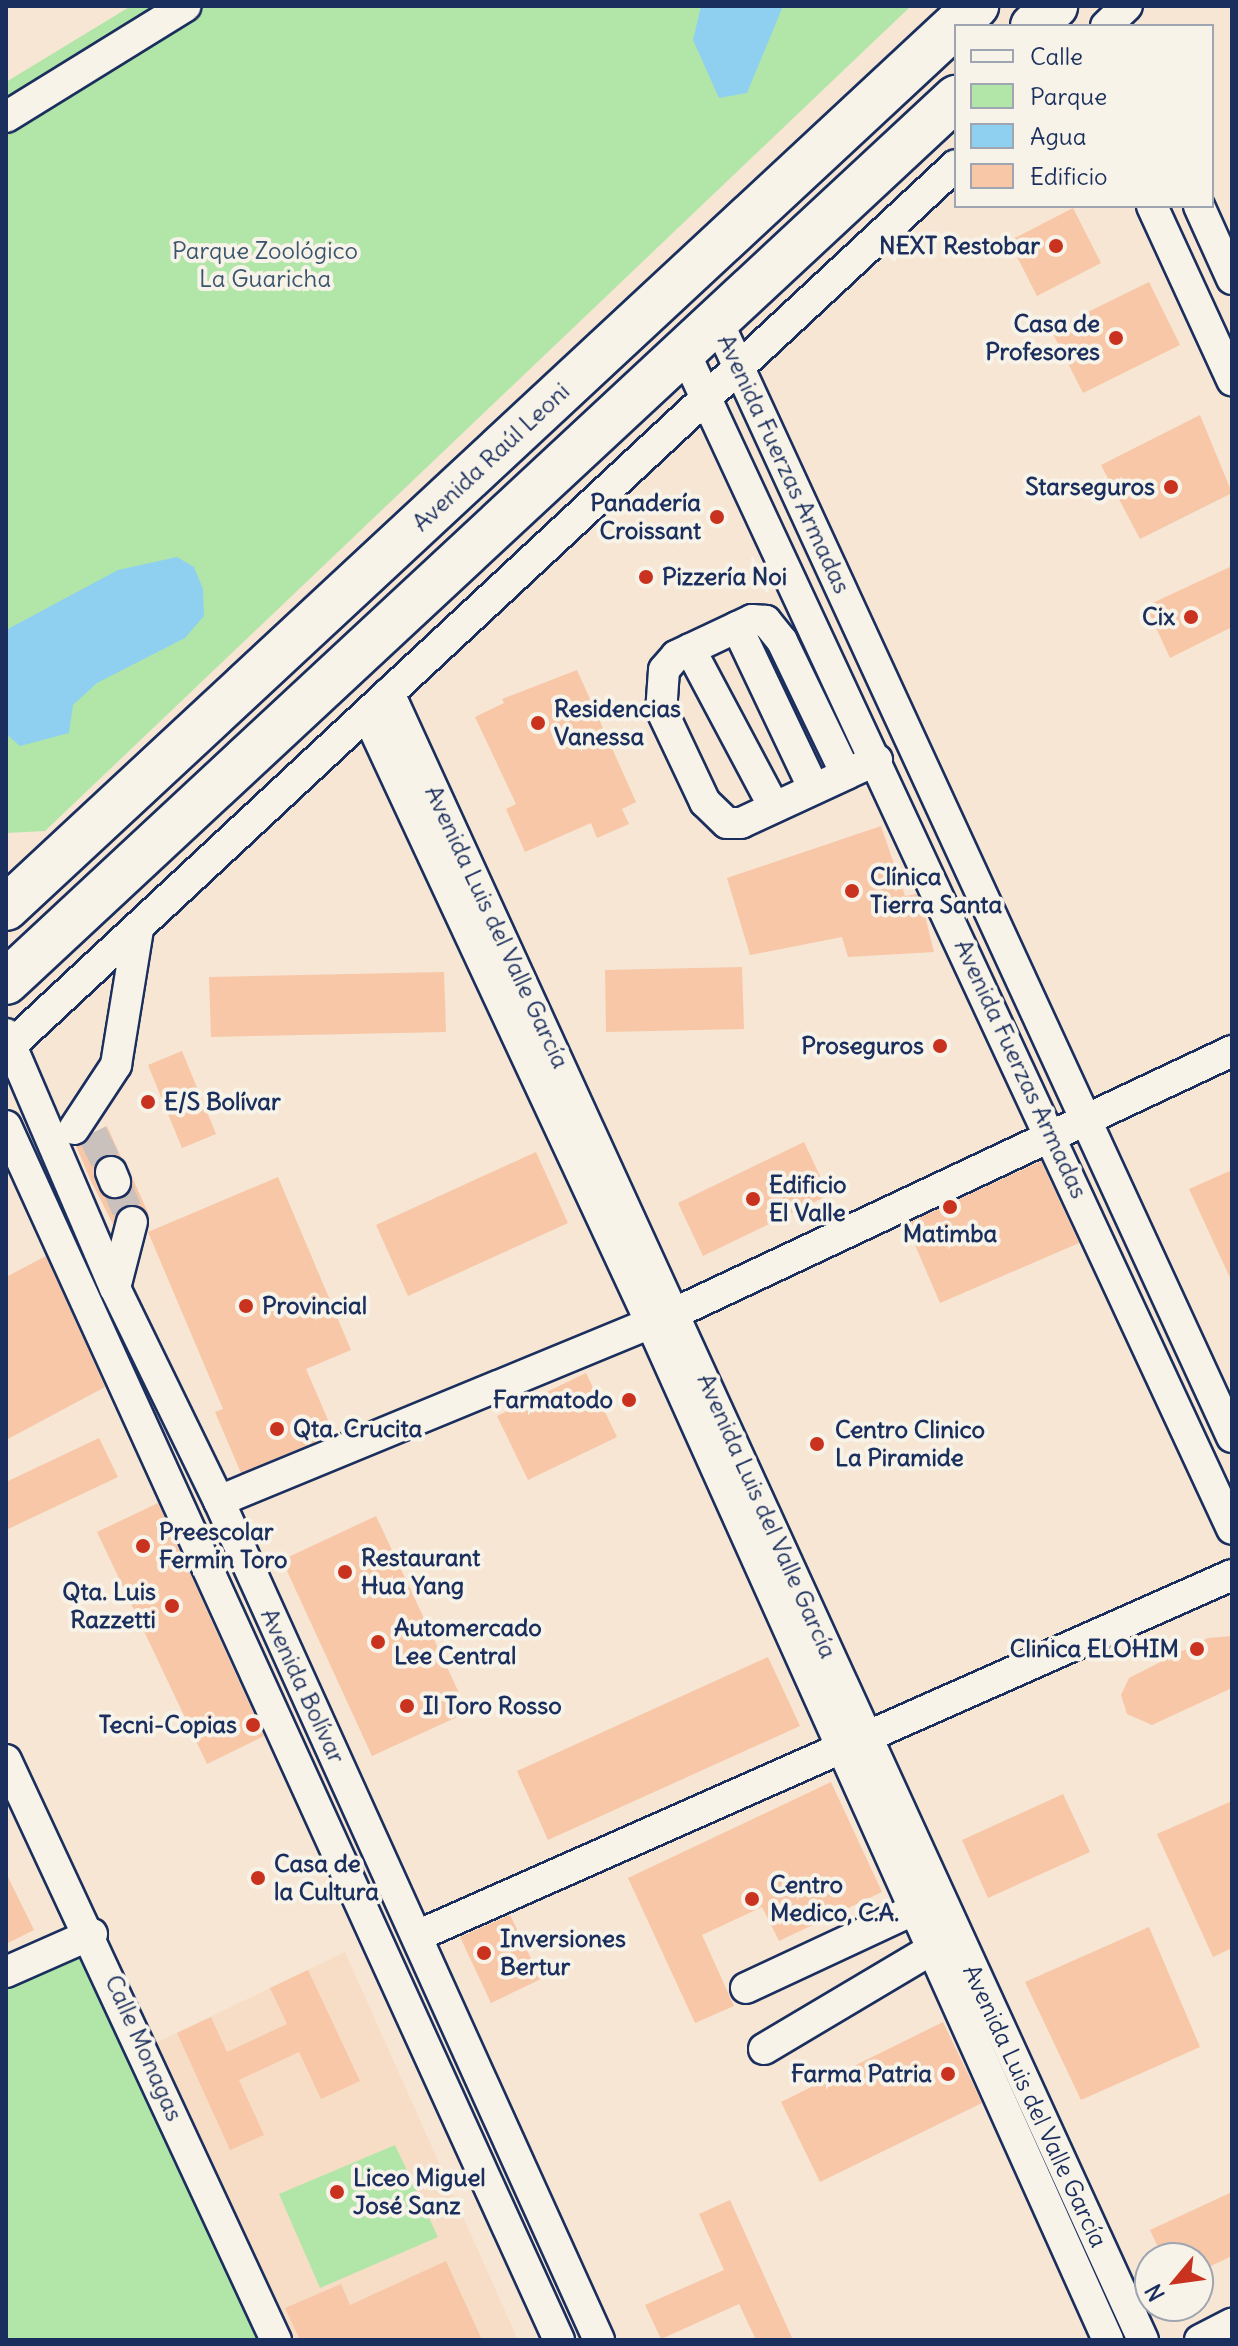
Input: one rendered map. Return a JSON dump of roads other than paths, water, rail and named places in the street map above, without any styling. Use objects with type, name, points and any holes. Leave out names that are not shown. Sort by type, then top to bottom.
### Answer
[{"type":"highway","name":"Avenida Raúl Leoni","points":[[957,24],[976,6]]},
{"type":"highway","points":[[1035,24],[1056,6]]},
{"type":"highway","name":"Avenida Raúl Leoni","points":[[6,908],[954,26]]},
{"type":"highway","points":[[6,982],[717,320],[938,125],[954,101]]},
{"type":"street","points":[[6,117],[186,6]]},
{"type":"street","points":[[1056,6],[1065,24]]},
{"type":"street","points":[[8,1043],[138,929],[954,167]]},
{"type":"street","points":[[1153,208],[1232,380]]},
{"type":"street","points":[[1200,208],[1232,279]]},
{"type":"street","name":"Avenida Fuerzas Armadas","points":[[717,320],[1089,1118],[1232,1437]]},
{"type":"street","name":"Avenida Fuerzas Armadas","points":[[684,351],[1052,1133],[1232,1529]]},
{"type":"street","points":[[846,774],[775,628],[752,620],[690,649],[676,656],[658,685],[661,709],[705,802],[727,823],[774,807],[877,760]]},
{"type":"street","points":[[737,627],[814,789]]},
{"type":"street","points":[[690,649],[774,807]]},
{"type":"street","name":"Avenida Luis del Valle García","points":[[389,693],[853,1743],[1143,2340]]},
{"type":"street","name":"Avenida Luis del Valle García","points":[[367,714],[663,1318]]},
{"type":"street","points":[[71,1130],[116,1065],[138,929]]},
{"type":"street","name":"Avenida Bolívar","points":[[8,1043],[71,1130],[115,1288],[219,1501],[599,2340]]},
{"type":"street","points":[[219,1501],[663,1318],[1232,1051]]},
{"type":"street","name":"Avenida Bolívar","points":[[6,1126],[559,2340]]},
{"type":"street","points":[[115,1288],[132,1222]]},
{"type":"street","points":[[417,1936],[1232,1575]]},
{"type":"street","name":"Avenida Luis del Valle García","points":[[853,1743],[913,1910],[1108,2340]]},
{"type":"street","name":"Calle Monagas","points":[[6,1760],[92,1934],[276,2340]]},
{"type":"street","points":[[746,1988],[913,1910]]},
{"type":"street","points":[[6,1972],[92,1934]]},
{"type":"street","points":[[764,2049],[931,1950]]},
{"type":"street","points":[[1200,2340],[1232,2324]]},
{"type":"water","points":[[701,6],[783,6],[747,93],[719,98],[693,40]]},
{"type":"water","points":[[177,557],[194,567],[203,589],[204,616],[185,638],[97,683],[73,705],[69,733],[20,746],[6,734],[6,630],[118,570]]},
{"type":"tunnel","points":[[92,1133],[111,1172]]},
{"type":"tunnel","points":[[115,1182],[132,1222]]},
{"type":"place","name":"NEXT Restobar","points":[[1056,246]]},
{"type":"place","name":"Casa de Profesores","points":[[1116,338]]},
{"type":"place","name":"Starseguros","points":[[1171,487]]},
{"type":"place","name":"Panadería Croissant","points":[[717,517]]},
{"type":"place","name":"Pizzería Noi","points":[[646,577]]},
{"type":"place","name":"Cix","points":[[1191,617]]},
{"type":"place","name":"Residencias Vanessa","points":[[538,723]]},
{"type":"place","name":"Clínica Tierra Santa","points":[[852,891]]},
{"type":"place","name":"Proseguros","points":[[940,1046]]},
{"type":"place","name":"E/S Bolívar","points":[[148,1102]]},
{"type":"place","name":"Edificio El Valle","points":[[753,1199]]},
{"type":"place","name":"Matimba","points":[[950,1207]]},
{"type":"place","name":"Provincial","points":[[246,1306]]},
{"type":"place","name":"Farmatodo","points":[[629,1400]]},
{"type":"place","name":"Qta. Crucita","points":[[277,1429]]},
{"type":"place","name":"Centro Clinico La Piramide","points":[[817,1444]]},
{"type":"place","name":"Preescolar Fermín Toro","points":[[143,1546]]},
{"type":"place","name":"Restaurant Hua Yang","points":[[345,1572]]},
{"type":"place","name":"Qta. Luis Razzetti","points":[[172,1606]]},
{"type":"place","name":"Automercado Lee Central","points":[[378,1642]]},
{"type":"place","name":"Clinica ELOHIM","points":[[1197,1649]]},
{"type":"place","name":"Il Toro Rosso","points":[[407,1706]]},
{"type":"place","name":"Tecni-Copias","points":[[253,1725]]},
{"type":"place","name":"Casa de la Cultura","points":[[258,1878]]},
{"type":"place","name":"Centro Medico, C.A.","points":[[752,1899]]},
{"type":"place","name":"Inversiones Bertur","points":[[484,1953]]},
{"type":"place","name":"Farma Patria","points":[[948,2074]]},
{"type":"place","name":"Liceo Miguel José Sanz","points":[[337,2192]]},
{"type":"park label","name":"Parque Zoológico La Guaricha","points":[[265,265]]}]
